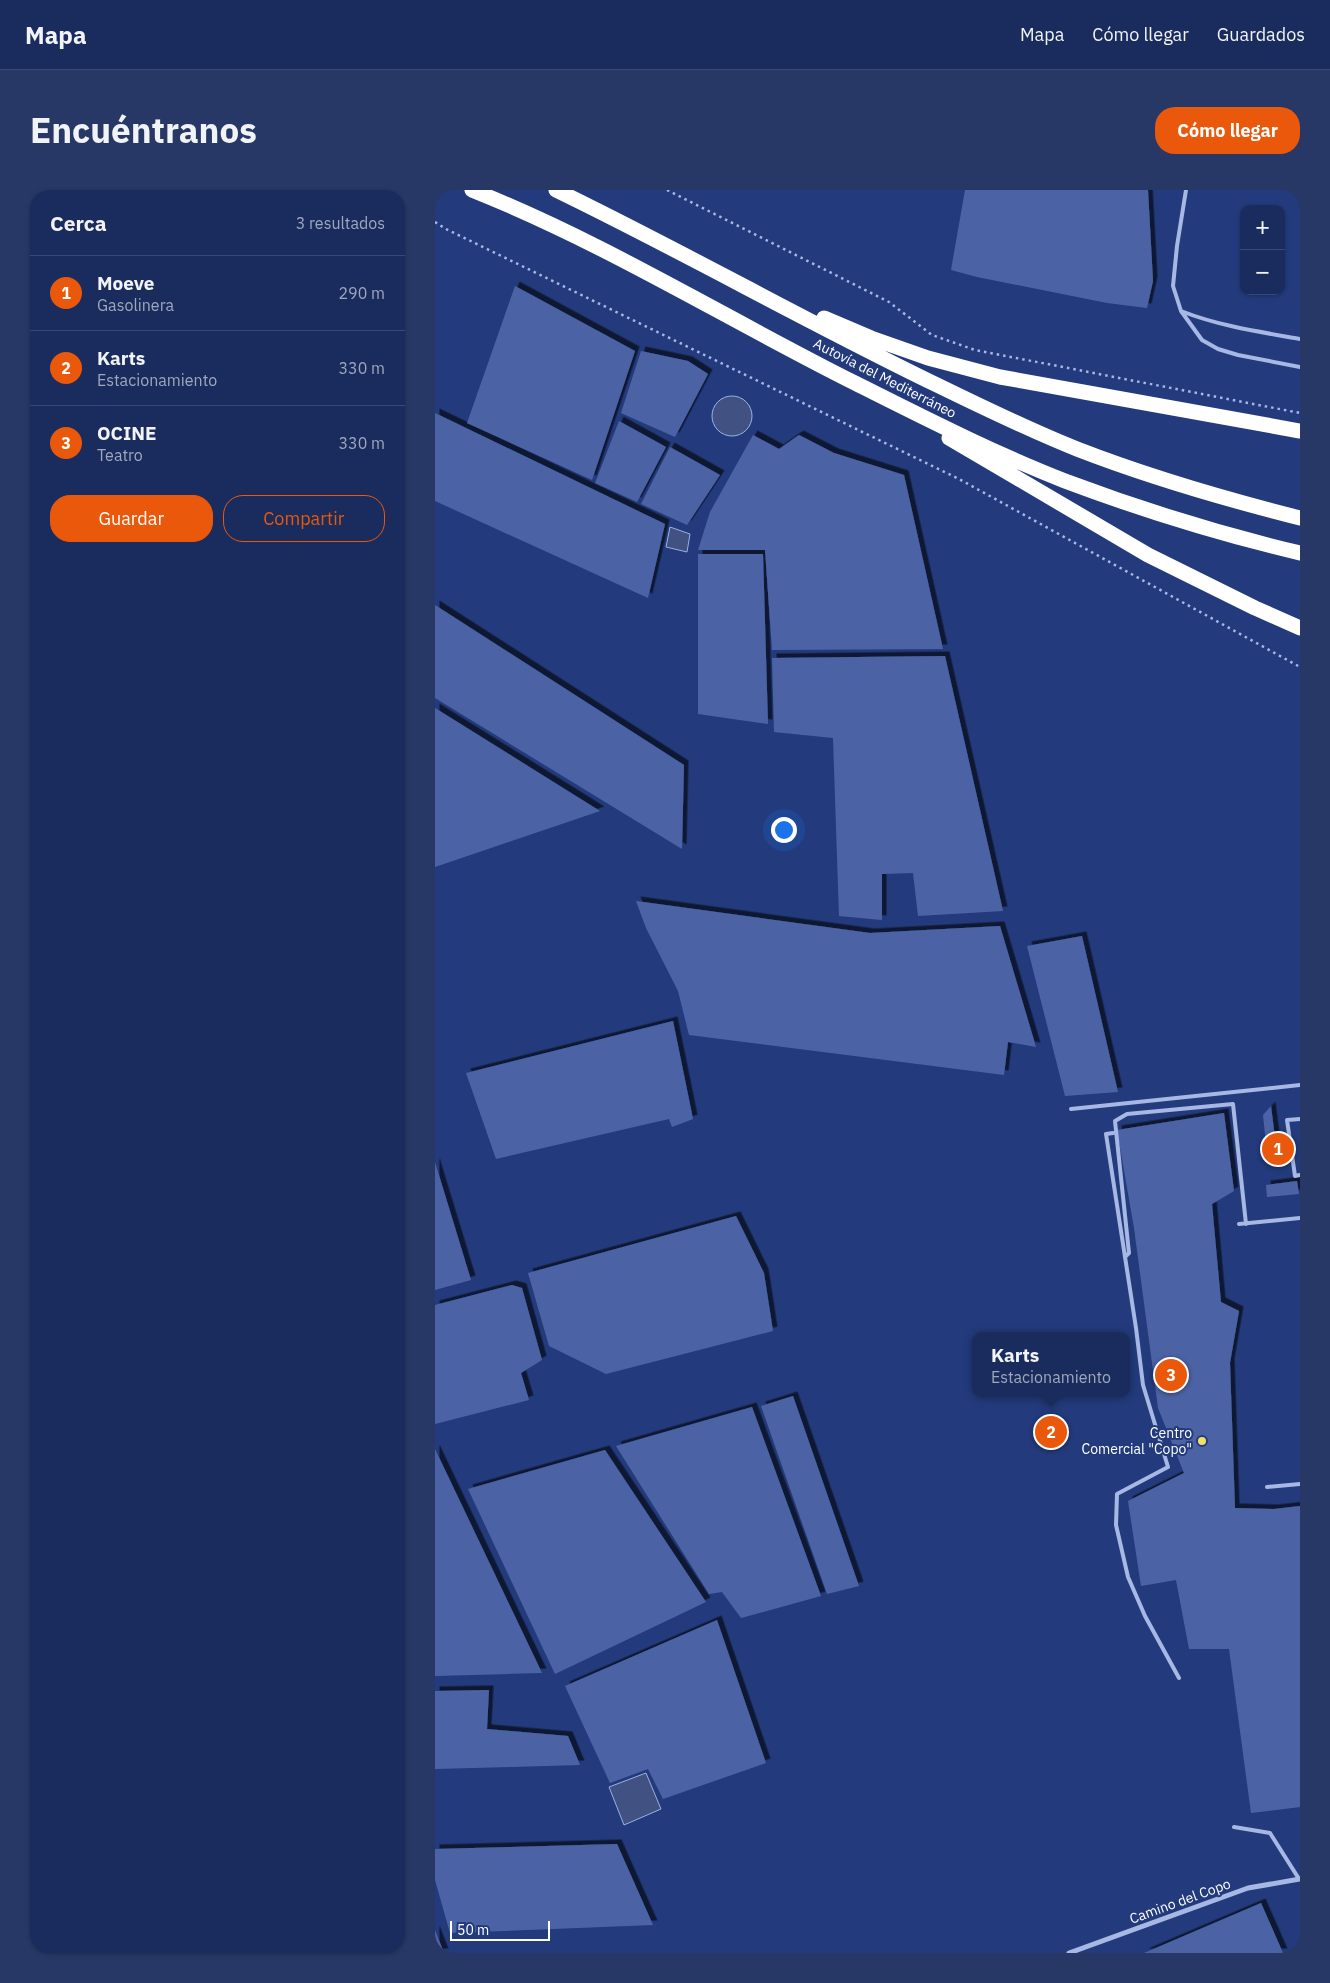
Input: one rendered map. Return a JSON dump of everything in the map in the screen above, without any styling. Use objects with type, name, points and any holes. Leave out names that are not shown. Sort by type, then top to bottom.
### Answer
[{"type":"highway","name":"Autovía del Mediterráneo","points":[[472,190],[504,203],[605,251],[853,382],[983,445],[1064,480],[1140,508],[1247,540],[1300,553]]},
{"type":"highway","name":"Autovía del Mediterráneo","points":[[555,190],[710,267],[869,352],[997,414],[1077,449],[1151,476],[1300,518]]},
{"type":"highway","points":[[710,267],[871,338],[928,358],[1000,376],[1300,432]]},
{"type":"highway","points":[[853,382],[1148,555],[1300,628]]},
{"type":"street","name":"Camino del Copo","points":[[1069,1953],[1248,1888],[1299,1879]]},
{"type":"lane","points":[[1186,190],[1173,286],[1181,311],[1202,340],[1218,349],[1238,355],[1300,367]]},
{"type":"lane","points":[[1181,311],[1229,326],[1300,339]]},
{"type":"lane","points":[[1071,1109],[1300,1085]]},
{"type":"lane","points":[[1125,1257],[1129,1253],[1115,1121],[1127,1114],[1233,1104],[1247,1224]]},
{"type":"lane","points":[[1300,1119],[1287,1120],[1295,1176],[1300,1175]]},
{"type":"lane","points":[[1113,1134],[1106,1134],[1143,1384],[1168,1467],[1117,1494],[1116,1525],[1128,1577],[1145,1616],[1179,1678]]},
{"type":"lane","points":[[1239,1224],[1300,1218]]},
{"type":"lane","points":[[1267,1488],[1300,1484]]},
{"type":"lane","points":[[1234,1827],[1269,1833],[1299,1879]]},
{"type":"path","points":[[667,190],[889,302],[932,335],[975,350],[1300,413]]},
{"type":"path","points":[[435,222],[455,234],[959,479],[1300,667]]},
{"type":"water","points":[[728,396],[736,396],[743,399],[749,405],[752,416],[749,427],[743,433],[736,436],[728,436],[721,433],[715,427],[712,420],[712,412],[715,405],[721,399]]},
{"type":"water","points":[[670,527],[690,534],[687,552],[666,547]]},
{"type":"water","points":[[646,1773],[661,1809],[624,1825],[609,1787]]},
{"type":"building","points":[[965,190],[1148,190],[1153,281],[1147,308],[1107,303],[951,270]]},
{"type":"building","points":[[515,286],[635,351],[592,480],[467,423]]},
{"type":"building","points":[[641,351],[688,361],[708,374],[675,437],[621,413]]},
{"type":"building","points":[[435,413],[665,524],[648,598],[435,501]]},
{"type":"building","points":[[619,421],[666,447],[637,502],[595,483]]},
{"type":"building","points":[[753,435],[779,449],[799,435],[834,453],[904,475],[943,649],[772,650],[765,550],[698,550],[710,512]]},
{"type":"building","points":[[670,447],[720,475],[687,525],[641,504]]},
{"type":"building","points":[[698,554],[763,554],[768,724],[698,714]]},
{"type":"building","points":[[435,605],[684,765],[682,849],[435,698]]},
{"type":"building","points":[[945,656],[1003,911],[918,916],[913,873],[882,874],[882,920],[839,916],[833,738],[774,732],[772,658]]},
{"type":"building","points":[[435,708],[600,811],[435,867]]},
{"type":"building","points":[[636,901],[870,933],[1000,926],[1036,1047],[1008,1042],[1004,1075],[689,1035],[678,991],[646,928]]},
{"type":"building","points":[[1082,936],[1118,1092],[1065,1096],[1027,946]]},
{"type":"building","points":[[673,1021],[693,1119],[672,1127],[669,1119],[496,1159],[466,1073]]},
{"type":"building","points":[[1271,1106],[1276,1145],[1267,1154],[1263,1115]]},
{"type":"building","name":"Centro Comercial \"Copo\"","points":[[1224,1113],[1234,1191],[1212,1204],[1221,1302],[1239,1311],[1230,1363],[1235,1508],[1274,1509],[1300,1506],[1300,1807],[1251,1813],[1229,1649],[1189,1649],[1176,1580],[1141,1586],[1128,1501],[1184,1473],[1158,1408],[1134,1228],[1117,1130]]},
{"type":"building","points":[[435,1162],[471,1280],[435,1290]]},
{"type":"building","points":[[1297,1181],[1299,1194],[1267,1197],[1266,1185]]},
{"type":"building","points":[[736,1216],[764,1273],[773,1331],[606,1374],[549,1346],[528,1273]]},
{"type":"building","points":[[512,1285],[522,1288],[542,1360],[521,1373],[529,1400],[435,1424],[435,1305]]},
{"type":"building","points":[[793,1396],[859,1586],[827,1594],[761,1406]]},
{"type":"building","points":[[752,1407],[821,1596],[741,1618],[722,1592],[709,1594],[616,1446]]},
{"type":"building","points":[[435,1449],[542,1673],[435,1676]]},
{"type":"building","points":[[605,1450],[706,1602],[555,1674],[468,1489]]},
{"type":"building","points":[[717,1620],[766,1763],[663,1799],[648,1769],[610,1783],[565,1686]]},
{"type":"building","points":[[489,1690],[487,1729],[568,1736],[580,1765],[435,1769],[435,1691]]},
{"type":"building","points":[[617,1844],[653,1925],[450,1933],[435,1880],[435,1849]]},
{"type":"building","points":[[1261,1903],[1283,1953],[1144,1953]]},
{"type":"building","points":[[435,1930],[444,1953],[435,1953]]},
{"type":"place","name":"Moeve","points":[[1278,1149]]},
{"type":"place","name":"OCINE","points":[[1171,1375]]},
{"type":"place","name":"Karts","points":[[1051,1432]]},
{"type":"place","name":"Centro Comercial \"Copo\"","points":[[1202,1441]]}]
